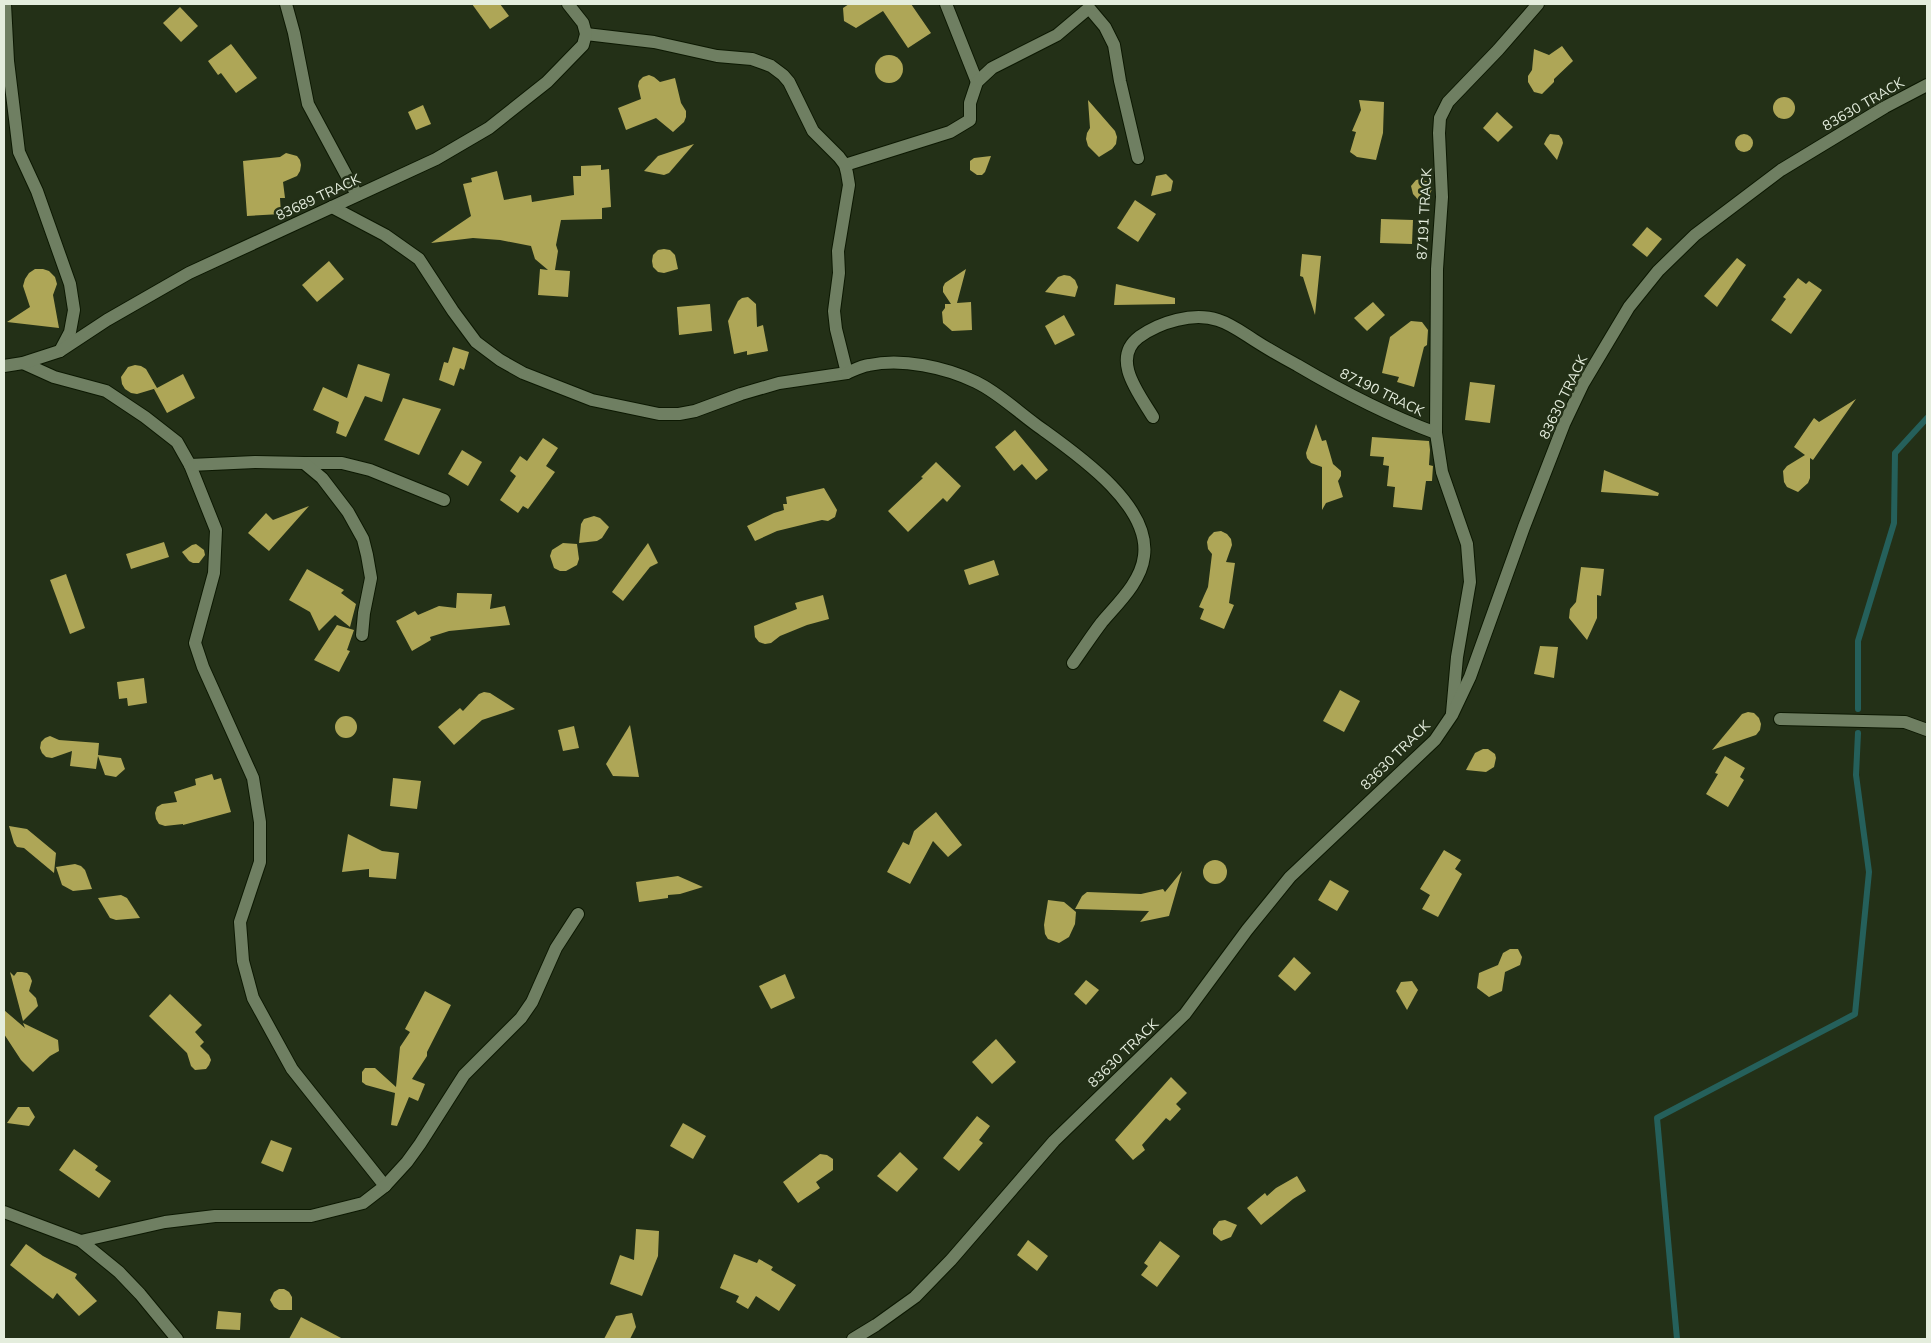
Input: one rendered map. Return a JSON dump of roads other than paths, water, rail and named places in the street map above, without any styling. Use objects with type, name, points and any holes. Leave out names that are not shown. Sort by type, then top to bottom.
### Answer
[{"type":"street","points":[[5,4],[8,61],[19,152],[37,191],[70,284],[74,310],[70,332],[60,351]]},
{"type":"street","points":[[286,4],[294,33],[308,104],[357,195]]},
{"type":"street","points":[[568,4],[583,23],[586,34],[654,42],[717,56],[752,59],[771,66],[789,82],[813,131],[845,165],[849,185],[838,251],[839,273],[834,311],[836,329],[847,373]]},
{"type":"street","points":[[946,4],[976,82]]},
{"type":"street","name":"87191 TRACK","points":[[1436,433],[1437,269],[1442,197],[1438,133],[1440,118],[1448,102],[1498,50],[1538,4]]},
{"type":"street","points":[[845,165],[950,132],[970,120],[970,103],[976,82],[992,68],[1056,35],[1089,6],[1105,27],[1114,45],[1120,81],[1138,158]]},
{"type":"street","name":"83689 TRACK","points":[[4,366],[23,363],[60,351],[107,320],[189,273],[436,159],[489,128],[548,82],[583,45],[586,34]]},
{"type":"street","name":"83630 TRACK","points":[[853,1339],[915,1297],[951,1260],[1054,1141],[1185,1014],[1290,877],[1435,740],[1452,715],[1470,677],[1524,527],[1564,424],[1588,376],[1629,307],[1658,271],[1695,236],[1781,170],[1885,107],[1927,85]]},
{"type":"street","points":[[332,207],[385,235],[419,259],[476,342],[500,360],[523,373],[592,400],[658,414],[679,414],[695,411],[741,394],[779,383],[847,373],[868,365],[902,362],[928,366],[976,382],[1087,463],[1107,480],[1136,517],[1142,531],[1144,557],[1137,576],[1074,663]]},
{"type":"street","name":"87190 TRACK","points":[[1154,417],[1130,379],[1127,370],[1127,357],[1134,342],[1148,331],[1165,323],[1198,317],[1218,320],[1400,420],[1436,433]]},
{"type":"street","points":[[23,363],[54,377],[106,391],[145,417],[177,442],[190,464],[216,530],[214,573],[195,643],[203,666],[253,778],[260,822],[260,862],[240,922],[243,961],[253,998],[292,1069],[385,1186]]},
{"type":"street","points":[[1436,433],[1442,472],[1467,544],[1470,564],[1468,601],[1457,657],[1452,715]]},
{"type":"street","points":[[190,464],[255,462],[342,463],[370,470],[444,500]]},
{"type":"street","points":[[304,463],[322,478],[348,512],[363,539],[372,578],[364,613],[362,635]]},
{"type":"street","points":[[1780,719],[1905,722],[1927,730]]},
{"type":"street","points":[[81,1241],[165,1222],[215,1216],[311,1216],[363,1202],[385,1186],[407,1162],[464,1075],[521,1018],[532,1002],[556,948],[578,914]]},
{"type":"street","points":[[4,1212],[81,1241],[135,1288],[177,1339]]},
{"type":"waterway","points":[[1858,709],[1858,641],[1894,523],[1895,453],[1927,418]]},
{"type":"waterway","points":[[1677,1339],[1657,1118],[1855,1014],[1869,872],[1856,775],[1858,733]]}]
